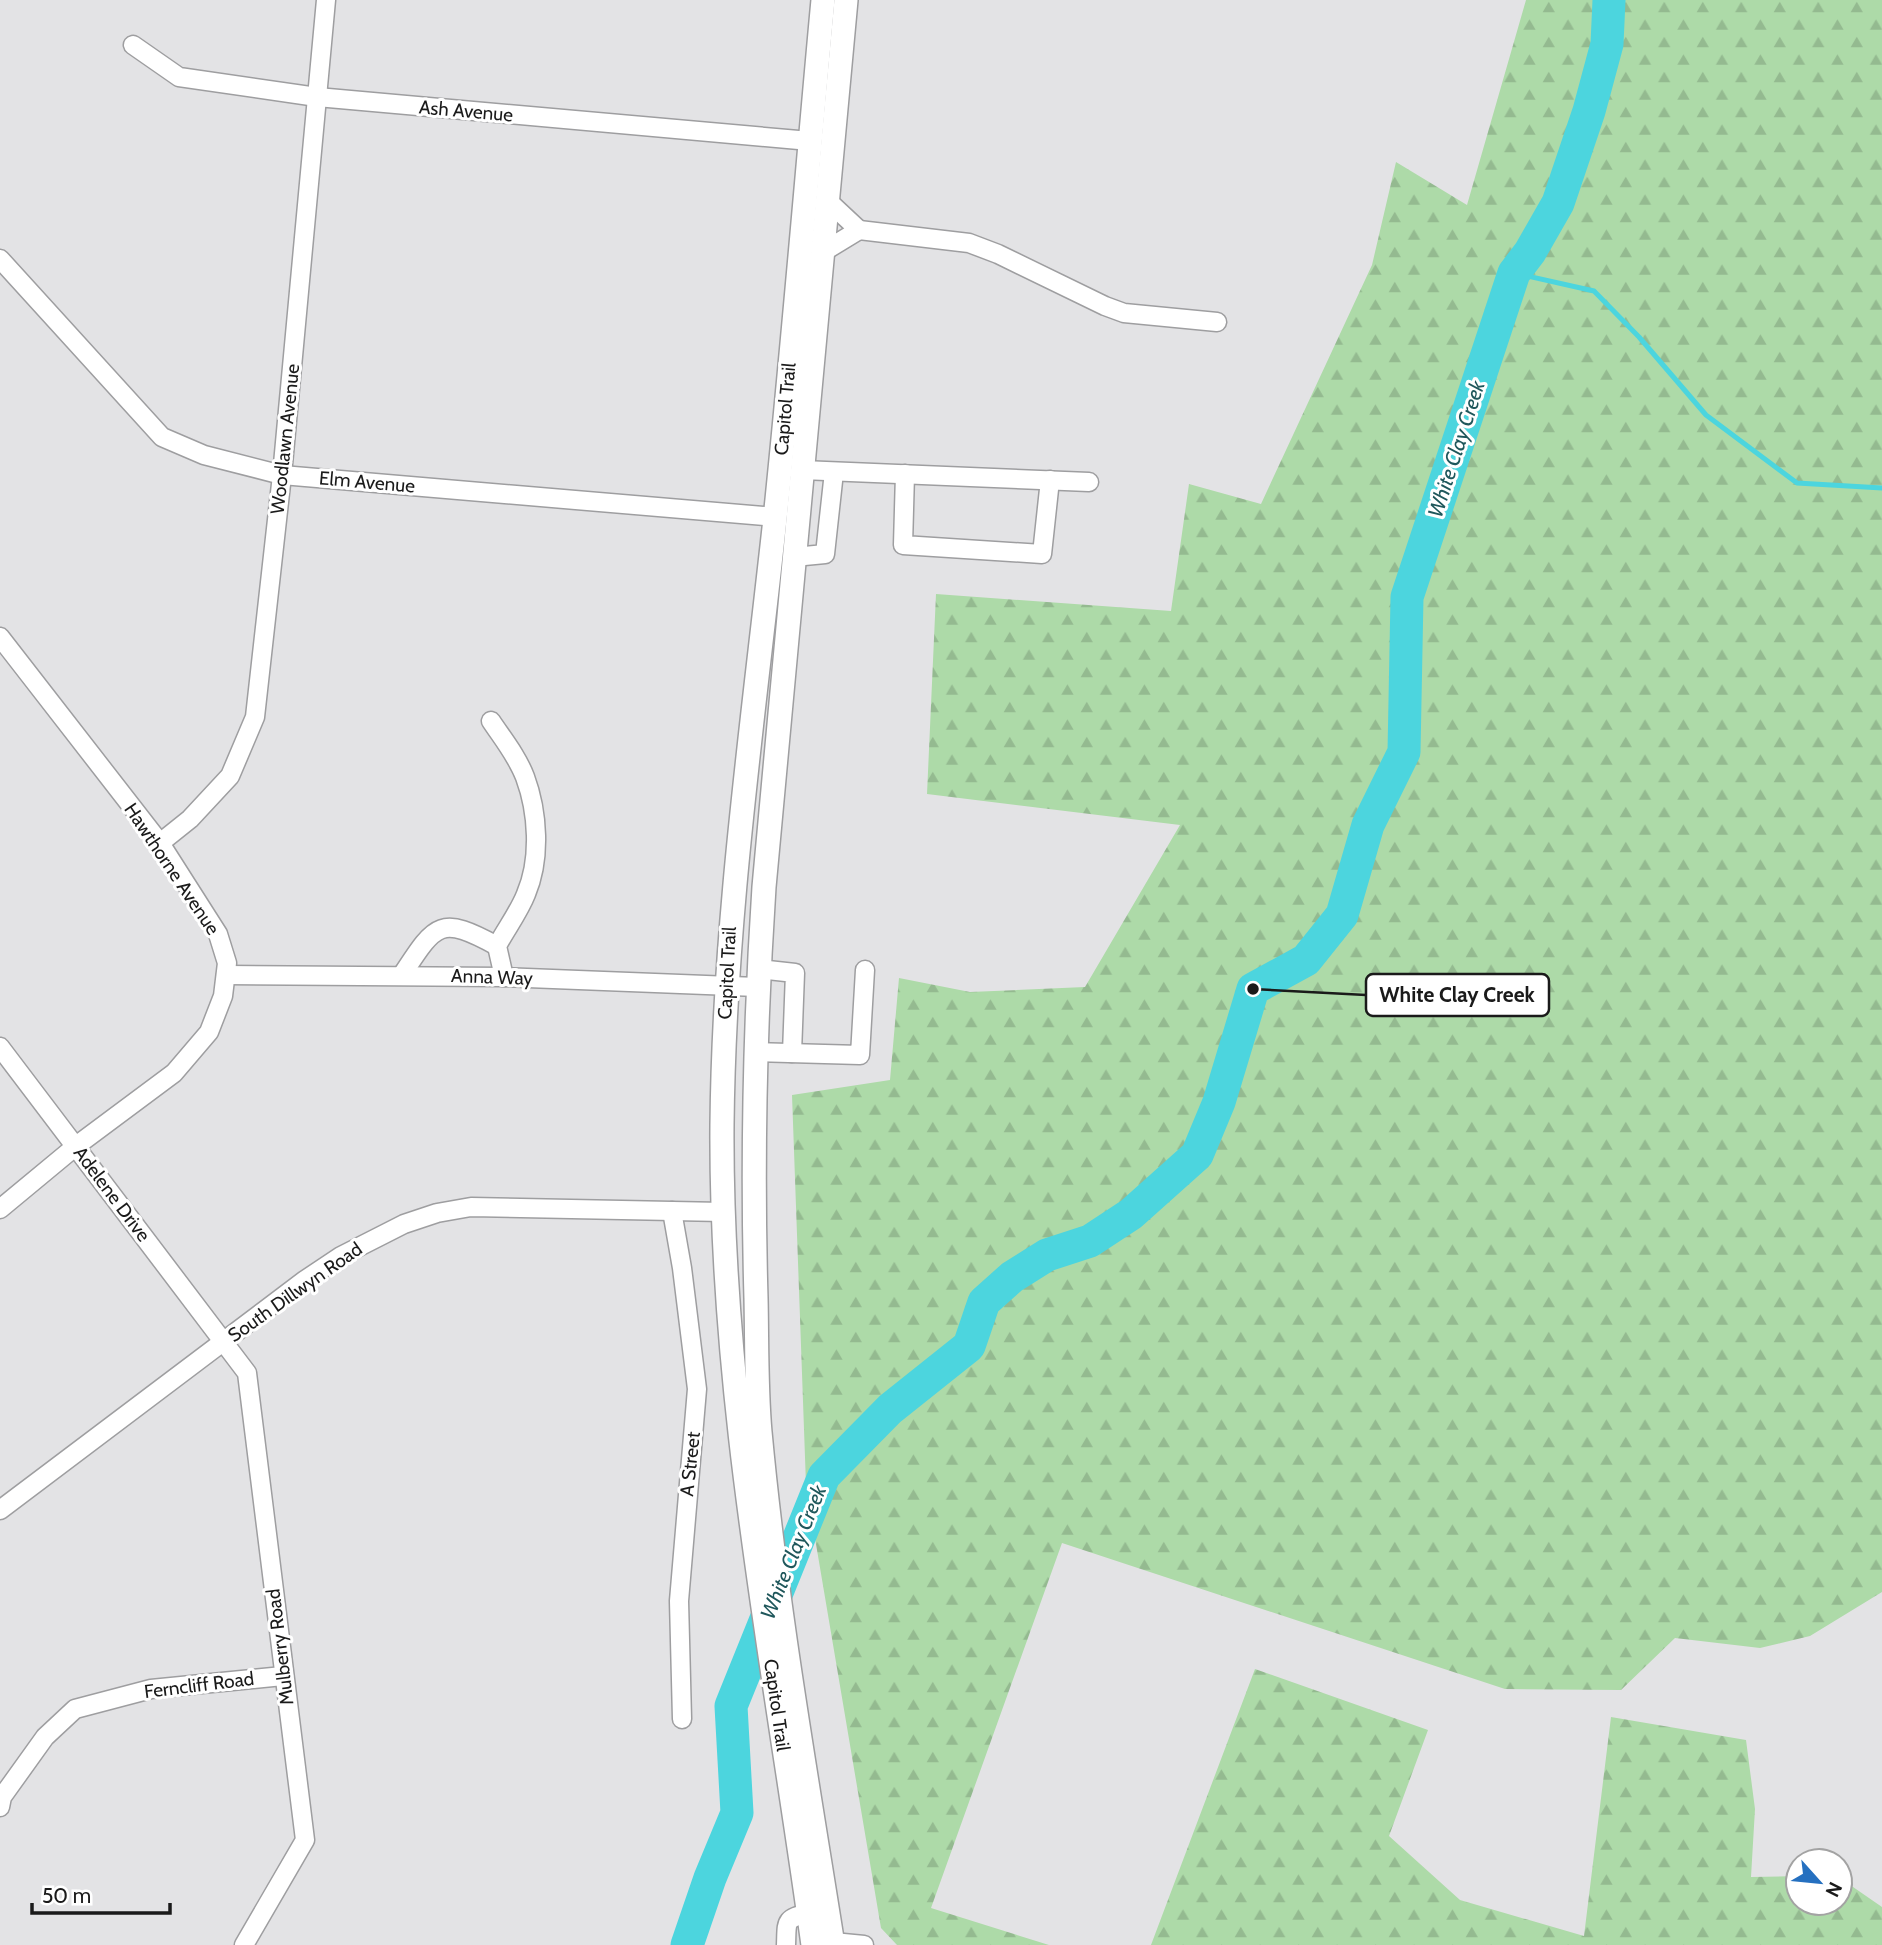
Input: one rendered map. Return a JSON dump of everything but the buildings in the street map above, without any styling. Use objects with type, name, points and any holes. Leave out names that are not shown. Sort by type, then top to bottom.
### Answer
[{"type":"main road","name":"Capitol Trail","points":[[824,0],[775,517],[743,788],[726,986],[722,1127],[723,1212],[750,1431],[761,1597],[826,1944]]},
{"type":"main road","name":"Capitol Trail","points":[[750,1431],[758,978],[846,0]]},
{"type":"main road","name":"Capitol Trail","points":[[813,1881],[808,1913],[826,1944]]},
{"type":"street","name":"Woodlawn Avenue","points":[[160,843],[190,819],[230,776],[256,717],[282,474],[326,0]]},
{"type":"street","name":"Ash Avenue","points":[[133,45],[179,77],[317,97],[810,142]]},
{"type":"street","points":[[828,201],[859,230],[975,245],[1124,313],[1217,322]]},
{"type":"street","points":[[823,252],[859,230]]},
{"type":"street","name":"Elm Avenue","points":[[0,259],[162,437],[204,455],[282,474],[775,517]]},
{"type":"street","points":[[802,470],[1089,482]]},
{"type":"street","points":[[794,557],[825,554],[834,471]]},
{"type":"street","points":[[905,474],[903,545],[1042,554],[1049,480]]},
{"type":"street","name":"Hawthorne Avenue","points":[[0,637],[160,843],[218,934],[227,963],[223,996],[209,1032],[174,1073],[75,1146],[0,1209]]},
{"type":"street","points":[[491,721],[525,776],[531,797],[535,838],[531,877],[526,895],[497,946],[504,977]]},
{"type":"street","points":[[402,975],[423,944],[433,933],[444,928],[467,930],[497,946]]},
{"type":"street","points":[[756,1052],[860,1055],[865,970]]},
{"type":"street","name":"Anna Way","points":[[226,975],[504,977],[726,986],[795,973],[792,1053]]},
{"type":"street","name":"Adelene Drive","points":[[0,1047],[225,1340]]},
{"type":"street","name":"South Dillwyn Road","points":[[0,1510],[341,1256],[393,1228],[437,1213],[471,1207],[723,1212]]},
{"type":"street","name":"A Street","points":[[672,1210],[697,1389],[679,1601],[682,1719]]},
{"type":"street","name":"Mulberry Road","points":[[225,1340],[247,1373],[305,1840],[244,1945]]},
{"type":"street","name":"Ferncliff Road","points":[[0,1807],[2,1797],[45,1737],[75,1709],[151,1689],[283,1676]]},
{"type":"street","points":[[786,1945],[786,1923],[808,1913]]},
{"type":"street","points":[[826,1944],[864,1945]]},
{"type":"green space","points":[[1526,0],[1882,0],[1882,1592],[1810,1636],[1760,1648],[1675,1638],[1621,1690],[1505,1689],[1062,1543],[931,1908],[1049,1945],[897,1945],[881,1928],[806,1485],[792,1095],[890,1080],[899,978],[970,992],[1085,987],[1180,825],[927,794],[936,594],[1171,611],[1189,484],[1261,504],[1372,265],[1396,162],[1467,205]]},
{"type":"green space","points":[[1255,1669],[1428,1730],[1389,1836],[1460,1900],[1584,1936],[1611,1717],[1746,1740],[1755,1809],[1751,1877],[1784,1876],[1784,1917],[1854,1917],[1854,1888],[1882,1907],[1882,1945],[1151,1945]]},
{"type":"waterway","name":"White Clay Creek","points":[[687,1945],[710,1878],[737,1813],[731,1706],[824,1476],[890,1409],[969,1346],[984,1302],[1012,1277],[1047,1255],[1090,1241],[1131,1214],[1197,1155],[1219,1102],[1253,989],[1306,960],[1342,915],[1368,825],[1404,752],[1407,597],[1514,273],[1530,252],[1558,203],[1589,111],[1607,44],[1609,0]]},
{"type":"waterway","points":[[1514,273],[1594,291],[1639,337],[1706,415],[1797,483],[1882,488]]},
{"type":"place","name":"White Clay Creek","points":[[1253,989]]}]
